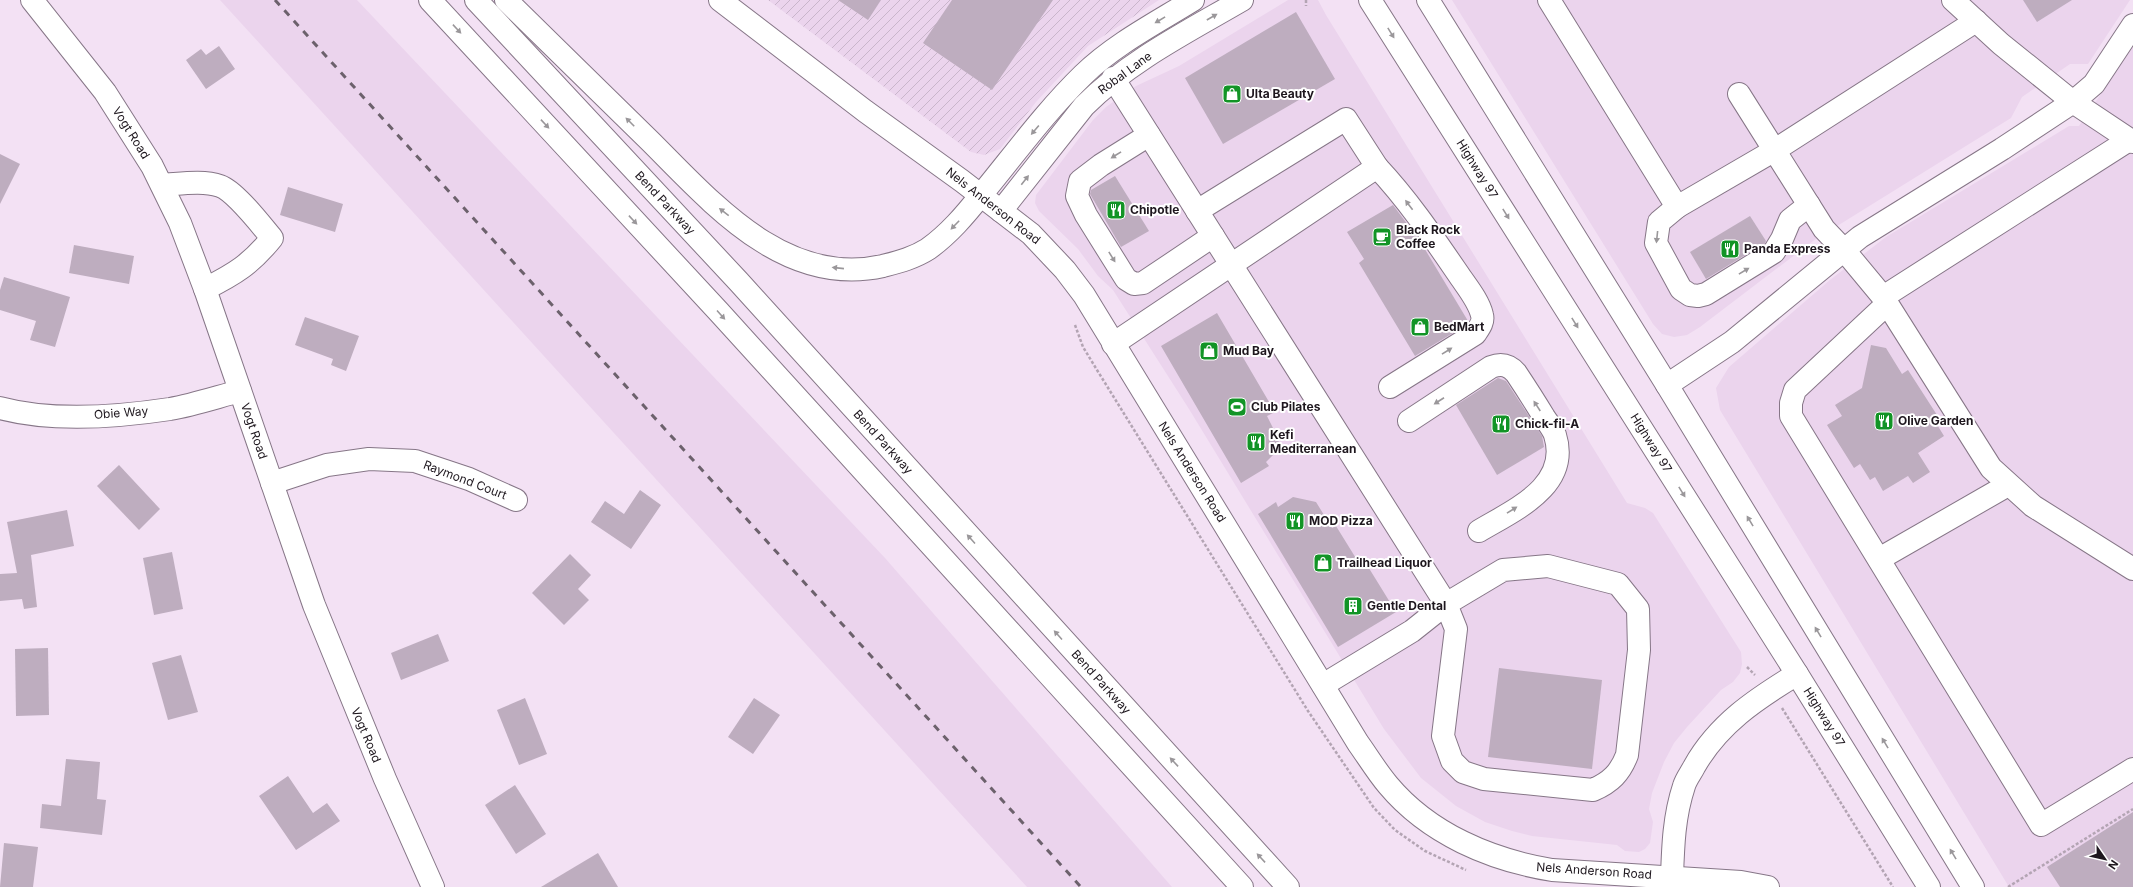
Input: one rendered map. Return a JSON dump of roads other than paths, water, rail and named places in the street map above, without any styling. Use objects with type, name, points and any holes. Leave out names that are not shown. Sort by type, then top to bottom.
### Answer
[{"type":"main road","name":"Vogt Road","points":[[32,0],[105,92],[152,166],[180,223],[205,289],[314,604],[347,690],[433,887]]},
{"type":"main road","points":[[430,0],[714,307],[1242,887]]},
{"type":"main road","name":"Bend Parkway","points":[[476,0],[739,282],[1288,887]]},
{"type":"main road","name":"Robal Lane","points":[[506,0],[715,206],[766,245],[793,259],[816,265],[842,269],[869,269],[899,262],[926,250],[941,238],[981,195],[1067,91],[1084,74],[1119,46],[1193,0]]},
{"type":"main road","name":"Nels Anderson Road","points":[[720,0],[865,111],[981,195],[1039,241],[1066,270],[1358,743],[1388,785],[1413,810],[1450,835],[1482,851],[1525,866],[1552,870],[1741,882],[1768,887]]},
{"type":"main road","name":"Robal Lane","points":[[1001,211],[1084,106],[1113,78],[1140,60],[1242,0]]},
{"type":"main road","name":"Highway 97","points":[[1370,0],[1797,674],[1929,887]]},
{"type":"main road","points":[[1428,0],[1668,385],[1974,887]]},
{"type":"main road","points":[[1550,0],[1677,207]]},
{"type":"main road","points":[[1953,0],[2001,44],[2073,102],[2131,141],[1885,301],[1795,390],[1791,403],[1791,416],[2041,825],[2133,769]]},
{"type":"main road","points":[[1808,205],[1790,220],[1782,239],[1774,252],[1706,294],[1698,296],[1690,295],[1681,289],[1656,243],[1659,222],[1677,207],[1775,150],[1976,20]]},
{"type":"main road","points":[[1668,385],[1732,342],[1860,237],[2002,149],[2073,102],[2094,84],[2133,25]]},
{"type":"main road","points":[[1113,78],[1446,604],[1456,629],[1443,736],[1452,761],[1463,772],[1484,779],[1593,790],[1605,785],[1615,777],[1622,767],[1627,755],[1639,650],[1638,610],[1618,584],[1548,566],[1503,570],[1446,604],[1412,631],[1323,685]]},
{"type":"main road","points":[[1739,94],[1824,229],[1844,250],[1885,301],[1979,452],[1991,468],[2008,485],[2033,506],[2133,569]]},
{"type":"main road","points":[[1197,211],[1346,119],[1378,167],[1444,253],[1472,294],[1482,315],[1481,326],[1475,334],[1390,387]]},
{"type":"main road","points":[[1149,135],[1101,165],[1080,181],[1077,196],[1126,279],[1134,284],[1143,283],[1213,236]]},
{"type":"main road","points":[[1113,344],[1232,266],[1290,224],[1378,167]]},
{"type":"main road","points":[[162,185],[196,183],[221,186],[240,200],[272,238],[257,258],[230,276],[205,289]]},
{"type":"main road","points":[[1409,421],[1492,367],[1501,364],[1512,368],[1516,373],[1555,434],[1558,447],[1557,460],[1554,473],[1548,483],[1532,498],[1479,531]]},
{"type":"main road","name":"Obie Way","points":[[0,408],[50,416],[114,415],[170,409],[240,391]]},
{"type":"main road","name":"Raymond Court","points":[[272,483],[327,465],[369,459],[415,461],[469,480],[516,500]]},
{"type":"main road","points":[[1879,559],[2008,485]]},
{"type":"main road","points":[[1672,877],[1674,834],[1684,784],[1700,756],[1715,735],[1737,714],[1797,674]]},
{"type":"railway","points":[[275,0],[1081,887]]},
{"type":"place","name":"Ulta Beauty","points":[[1232,94]]},
{"type":"place","name":"Chipotle","points":[[1116,210]]},
{"type":"place","name":"Black Rock Coffee","points":[[1382,237]]},
{"type":"place","name":"Panda Express","points":[[1730,249]]},
{"type":"place","name":"BedMart","points":[[1420,327]]},
{"type":"place","name":"Mud Bay","points":[[1209,351]]},
{"type":"place","name":"Club Pilates","points":[[1237,407]]},
{"type":"place","name":"Olive Garden","points":[[1884,421]]},
{"type":"place","name":"Chick-fil-A","points":[[1501,424]]},
{"type":"place","name":"Kefi Mediterranean","points":[[1256,442]]},
{"type":"place","name":"MOD Pizza","points":[[1295,521]]},
{"type":"place","name":"Trailhead Liquor","points":[[1323,563]]},
{"type":"place","name":"Gentle Dental","points":[[1353,606]]}]
